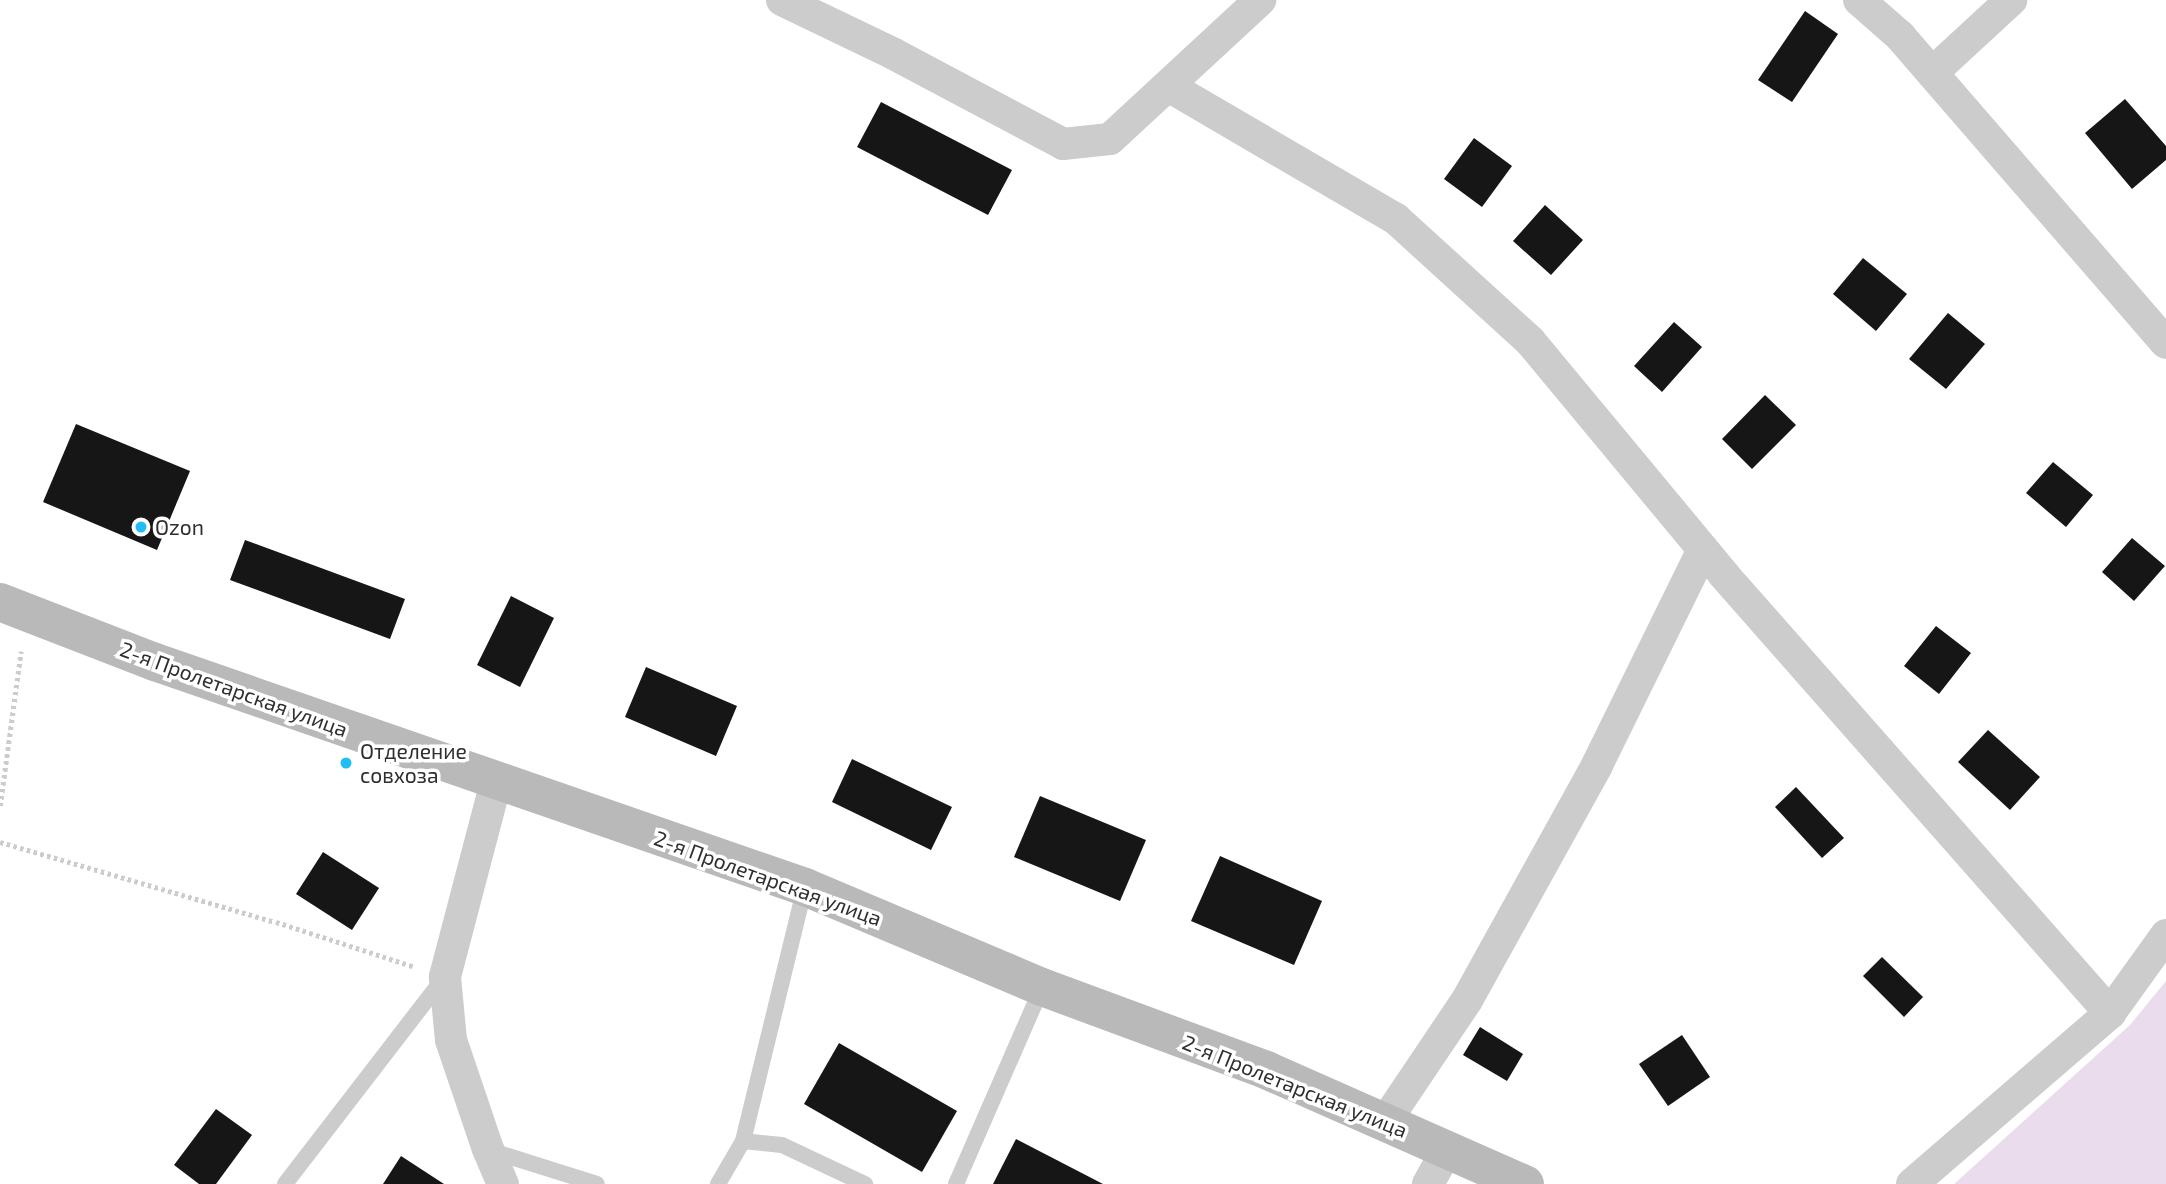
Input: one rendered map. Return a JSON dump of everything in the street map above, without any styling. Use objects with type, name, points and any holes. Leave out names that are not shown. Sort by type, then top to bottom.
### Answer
[{"type":"main road","name":"2-я Пролетарская улица","points":[[13,607],[168,667],[804,887],[1042,987],[1266,1070],[1525,1184]]},
{"type":"street","points":[[782,0],[894,54],[1063,144],[1110,139],[1170,87],[1260,0]]},
{"type":"street","points":[[1859,0],[1900,36],[2166,343]]},
{"type":"street","points":[[1932,74],[2011,0]]},
{"type":"street","points":[[1170,87],[1396,219],[1530,341],[1703,550],[2110,1013]]},
{"type":"street","points":[[1385,1122],[1467,1000],[1597,765],[1703,550]]},
{"type":"street","points":[[496,782],[445,977],[451,1041],[488,1149],[503,1184]]},
{"type":"street","points":[[1912,1184],[2110,1013],[2166,935]]},
{"type":"street","points":[[1428,1184],[1447,1150]]},
{"type":"lane","points":[[718,1184],[743,1141],[804,887]]},
{"type":"lane","points":[[285,1184],[445,977]]},
{"type":"lane","points":[[956,1184],[1042,987]]},
{"type":"lane","points":[[743,1141],[782,1145],[865,1184]]},
{"type":"lane","points":[[488,1149],[597,1184]]},
{"type":"path","points":[[0,806],[13,607]]},
{"type":"path","points":[[0,842],[276,922],[445,977]]},
{"type":"shaded area","points":[[2166,981],[2166,1184],[1954,1184],[2130,1025]]},
{"type":"building","points":[[1805,11],[1838,34],[1792,102],[1758,80]]},
{"type":"building","points":[[2125,99],[2166,146],[2166,160],[2132,189],[2085,133]]},
{"type":"building","points":[[881,102],[1012,170],[988,215],[857,147]]},
{"type":"building","points":[[1474,138],[1512,166],[1482,207],[1444,179]]},
{"type":"building","points":[[1545,205],[1583,240],[1551,275],[1513,241]]},
{"type":"building","points":[[1863,258],[1907,294],[1876,331],[1833,294]]},
{"type":"building","points":[[1948,313],[1985,344],[1946,389],[1909,359]]},
{"type":"building","points":[[1674,322],[1702,347],[1662,392],[1634,366]]},
{"type":"building","points":[[1765,395],[1796,425],[1752,469],[1722,439]]},
{"type":"building","points":[[76,424],[190,471],[157,550],[43,502]]},
{"type":"building","points":[[2053,462],[2093,495],[2066,527],[2026,493]]},
{"type":"building","points":[[2132,538],[2165,566],[2134,601],[2102,572]]},
{"type":"building","points":[[245,540],[405,599],[390,639],[230,580]]},
{"type":"building","points":[[511,596],[554,618],[520,687],[477,665]]},
{"type":"building","points":[[1936,626],[1971,653],[1939,694],[1904,666]]},
{"type":"building","points":[[646,667],[737,706],[716,756],[625,717]]},
{"type":"building","points":[[1988,730],[2040,777],[2010,810],[1958,762]]},
{"type":"building","points":[[852,759],[952,807],[931,850],[832,802]]},
{"type":"building","points":[[1796,787],[1844,838],[1822,858],[1775,807]]},
{"type":"building","points":[[1040,796],[1146,840],[1120,901],[1014,857]]},
{"type":"building","points":[[323,852],[379,888],[352,930],[296,894]]},
{"type":"building","points":[[1220,856],[1322,901],[1294,965],[1191,921]]},
{"type":"building","points":[[1882,957],[1923,997],[1904,1017],[1863,976]]},
{"type":"building","points":[[1480,1027],[1523,1054],[1507,1081],[1463,1055]]},
{"type":"building","points":[[1682,1035],[1710,1077],[1668,1106],[1639,1064]]},
{"type":"building","points":[[839,1043],[957,1111],[922,1172],[804,1104]]},
{"type":"building","points":[[216,1109],[252,1135],[216,1184],[199,1184],[174,1165]]},
{"type":"building","points":[[1016,1139],[1103,1184],[993,1184]]},
{"type":"building","points":[[401,1156],[444,1184],[383,1184]]},
{"type":"place","name":"Ozon","points":[[141,527]]},
{"type":"place","name":"Отделение совхоза","points":[[346,763]]}]
